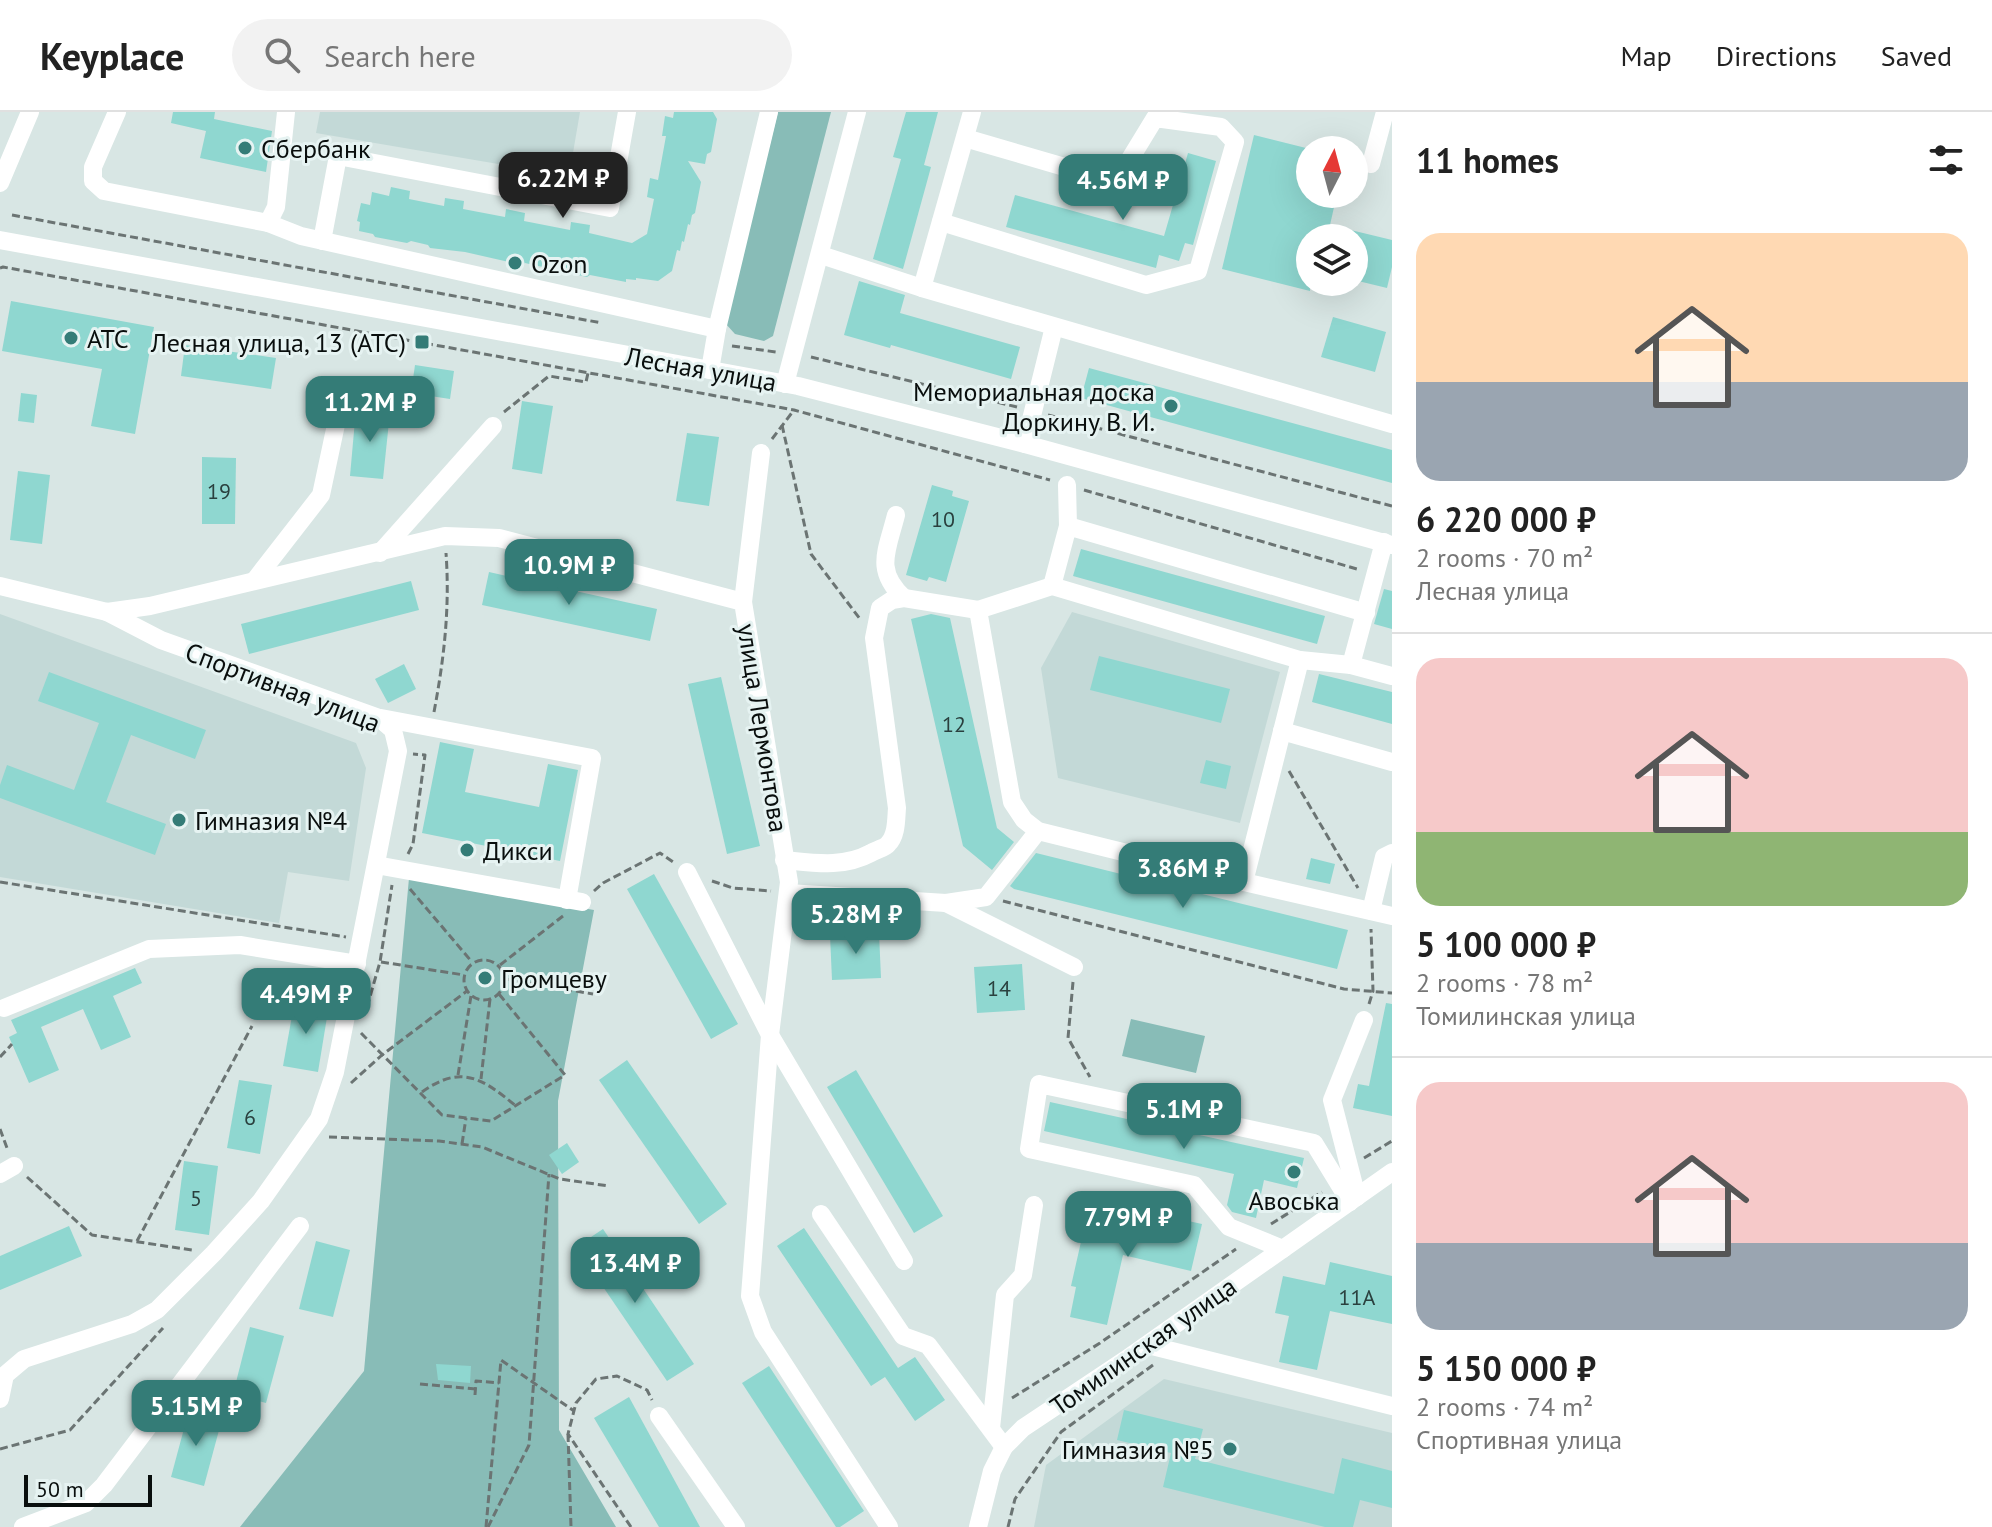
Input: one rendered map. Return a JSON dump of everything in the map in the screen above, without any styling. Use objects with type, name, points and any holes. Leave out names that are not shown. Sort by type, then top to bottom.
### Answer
[{"type":"street","points":[[0,183],[30,112]]},
{"type":"street","points":[[117,112],[93,167],[93,181],[104,191],[268,223],[301,236],[716,336]]},
{"type":"street","points":[[268,223],[276,207],[286,112]]},
{"type":"street","points":[[322,241],[338,156],[610,208],[627,112]]},
{"type":"street","points":[[710,370],[769,112]]},
{"type":"street","points":[[785,384],[857,112]]},
{"type":"street","points":[[922,288],[972,112]]},
{"type":"street","points":[[1371,164],[1385,112]]},
{"type":"street","points":[[941,222],[1146,285],[1198,271],[1235,142],[1221,127],[1155,118],[1116,182],[965,138]]},
{"type":"street","name":"Лесная улица","points":[[0,240],[785,384],[1025,444],[1388,544]]},
{"type":"street","points":[[821,255],[922,288],[1392,424]]},
{"type":"street","points":[[1025,444],[1054,327]]},
{"type":"street","points":[[255,580],[321,495],[344,387]]},
{"type":"street","points":[[380,553],[493,426]]},
{"type":"street","points":[[743,602],[761,453]]},
{"type":"street","points":[[1052,586],[1068,526],[1067,485]]},
{"type":"street","points":[[896,515],[885,562],[886,577],[904,598]]},
{"type":"street","points":[[1068,526],[1366,613]]},
{"type":"street","name":"улица Лермонтова","points":[[0,586],[107,612],[150,606],[445,536],[499,538],[743,602],[789,882],[770,1035],[750,1296],[763,1332],[889,1527]]},
{"type":"street","points":[[1351,665],[1376,574],[1388,544]]},
{"type":"street","points":[[784,860],[840,863],[862,857],[888,844],[895,830],[897,808],[874,638],[880,608],[892,600],[904,598],[978,610],[1052,586],[1300,660],[1351,665],[1392,676]]},
{"type":"street","points":[[978,610],[1012,802],[1024,820],[1038,831],[1392,916]]},
{"type":"street","name":"Спортивная улица","points":[[0,1399],[5,1375],[24,1359],[132,1324],[157,1310],[261,1201],[319,1119],[335,1072],[398,751],[393,730],[379,718],[161,640],[107,612]]},
{"type":"street","points":[[1244,882],[1300,660]]},
{"type":"street","points":[[376,865],[574,901],[592,758],[379,718]]},
{"type":"street","points":[[1282,731],[1392,762]]},
{"type":"street","points":[[788,893],[946,903],[986,897],[1038,831]]},
{"type":"street","points":[[1371,911],[1384,857],[1392,853]]},
{"type":"street","points":[[687,872],[770,1035],[904,1261]]},
{"type":"street","points":[[946,903],[1074,967]]},
{"type":"street","points":[[4,1008],[149,949],[240,945],[357,964]]},
{"type":"street","points":[[1354,1200],[1342,1171],[1332,1100],[1364,1020]]},
{"type":"street","points":[[1283,1249],[1229,1227],[1194,1185],[1029,1149],[1039,1084],[1314,1143],[1342,1171]]},
{"type":"street","name":"Томилинская улица","points":[[978,1527],[992,1471],[1004,1447],[1023,1428],[1148,1345],[1392,1172]]},
{"type":"street","points":[[992,1419],[1005,1295],[1023,1275],[1034,1205]]},
{"type":"street","points":[[821,1214],[903,1336],[928,1345],[992,1419],[1004,1447]]},
{"type":"street","points":[[23,1527],[86,1503],[104,1485],[300,1226]]},
{"type":"street","points":[[1148,1345],[1392,1406]]},
{"type":"street","points":[[659,1416],[736,1527]]},
{"type":"path","points":[[12,215],[609,324]]},
{"type":"path","points":[[0,268],[794,410],[1376,574]]},
{"type":"path","points":[[716,336],[1033,412],[1392,506]]},
{"type":"path","points":[[493,426],[505,410],[549,376],[586,382],[588,373]]},
{"type":"path","points":[[761,453],[794,410]]},
{"type":"path","points":[[782,425],[811,554],[874,638]]},
{"type":"path","points":[[431,728],[445,654],[449,590],[445,536]]},
{"type":"path","points":[[1278,750],[1371,911],[1373,991],[1364,1020]]},
{"type":"path","points":[[500,965],[574,901],[660,853],[687,872],[733,888],[788,893]]},
{"type":"path","points":[[0,882],[362,940]]},
{"type":"path","points":[[406,884],[472,962]]},
{"type":"path","points":[[986,897],[1344,989],[1392,993]]},
{"type":"path","points":[[486,959],[500,965],[505,979],[499,994],[482,1000],[467,991],[464,975],[472,962],[486,959]]},
{"type":"path","points":[[380,962],[464,975]]},
{"type":"path","points":[[1074,967],[1068,1038],[1100,1096]]},
{"type":"path","points":[[505,979],[593,994]]},
{"type":"path","points":[[348,1086],[382,1055],[467,991]]},
{"type":"path","points":[[345,1021],[442,1115],[491,1121],[565,1075],[499,994]]},
{"type":"path","points":[[458,1075],[472,996]]},
{"type":"path","points":[[480,1080],[490,999]]},
{"type":"path","points":[[137,1241],[252,1026]]},
{"type":"path","points":[[0,1057],[12,1044]]},
{"type":"path","points":[[420,1093],[439,1079],[458,1075],[480,1080],[516,1106]]},
{"type":"path","points":[[462,1144],[466,1118]]},
{"type":"path","points":[[0,1129],[7,1170],[92,1235],[214,1253]]},
{"type":"path","points":[[305,1136],[482,1147],[560,1179],[609,1186]]},
{"type":"path","points":[[992,1419],[1300,1204],[1320,1194],[1342,1171],[1392,1141]]},
{"type":"path","points":[[487,1527],[529,1445],[549,1174]]},
{"type":"path","points":[[487,1527],[501,1360],[574,1411]]},
{"type":"path","points":[[571,1527],[568,1434],[576,1403],[596,1379],[617,1376],[647,1390],[659,1416]]},
{"type":"path","points":[[475,1395],[476,1381],[499,1383]]},
{"type":"path","points":[[420,1384],[476,1389]]},
{"type":"path","points":[[568,1434],[631,1527]]},
{"type":"shaded area","points":[[320,112],[580,112],[569,176],[316,133]]},
{"type":"shaded area","points":[[778,112],[831,112],[773,336],[764,341],[735,334],[725,323]]},
{"type":"shaded area","points":[[1072,612],[1280,672],[1240,823],[1058,778],[1041,668]]},
{"type":"shaded area","name":"Гимназия №4","points":[[0,614],[356,743],[366,768],[349,881],[288,872],[279,923],[0,877]]},
{"type":"shaded area","points":[[409,878],[594,910],[558,1101],[559,1430],[616,1527],[240,1527],[364,1371]]},
{"type":"shaded area","points":[[1131,1019],[1205,1036],[1196,1073],[1122,1056]]},
{"type":"shaded area","name":"Гимназия №5","points":[[1164,1379],[1392,1433],[1392,1527],[1034,1527],[1046,1465]]},
{"type":"building","points":[[173,112],[215,112],[214,119],[272,131],[266,172],[200,158],[206,131],[171,123]]},
{"type":"building","points":[[674,112],[713,112],[717,119],[711,152],[707,154],[705,164],[688,161],[701,182],[695,213],[688,224],[680,251],[677,250],[672,271],[658,281],[636,278],[626,279],[626,282],[587,277],[525,263],[522,265],[465,252],[430,248],[411,241],[407,243],[375,237],[359,231],[360,222],[357,221],[361,203],[370,205],[372,192],[389,196],[391,187],[410,191],[409,199],[444,206],[445,198],[464,201],[463,209],[505,217],[506,209],[525,213],[524,221],[570,230],[571,222],[590,225],[589,233],[632,243],[647,234],[654,199],[647,197],[650,178],[658,180],[666,136],[662,136],[665,116],[673,118]]},
{"type":"building","points":[[906,112],[938,112],[924,165],[931,167],[903,269],[873,259],[901,159],[893,157]]},
{"type":"building","points":[[1254,135],[1296,146],[1296,208],[1334,208],[1330,224],[1296,224],[1296,288],[1222,269]]},
{"type":"building","points":[[1188,153],[1216,161],[1193,245],[1185,243],[1179,261],[1159,255],[1156,268],[1006,227],[1015,195],[1164,236]]},
{"type":"building","points":[[1368,234],[1392,240],[1392,267],[1387,288],[1368,283]]},
{"type":"building","points":[[859,281],[905,295],[900,313],[1020,347],[1011,379],[844,335]]},
{"type":"building","name":"АТС","points":[[11,301],[154,327],[135,434],[91,426],[102,369],[2,351]]},
{"type":"building","points":[[1333,317],[1386,332],[1375,372],[1321,357]]},
{"type":"building","points":[[185,345],[276,358],[271,389],[181,376]]},
{"type":"building","points":[[415,365],[454,371],[450,399],[411,393]]},
{"type":"building","points":[[1089,368],[1392,450],[1392,483],[1081,398]]},
{"type":"building","points":[[21,393],[37,395],[34,423],[18,421]]},
{"type":"building","points":[[522,401],[553,406],[542,474],[512,469]]},
{"type":"building","points":[[356,409],[390,412],[383,479],[350,476]]},
{"type":"building","points":[[687,433],[719,437],[709,506],[676,501]]},
{"type":"building","points":[[202,457],[236,458],[235,524],[202,524]]},
{"type":"building","points":[[18,471],[50,475],[42,544],[10,540]]},
{"type":"building","points":[[932,485],[953,491],[952,496],[969,501],[946,582],[906,575]]},
{"type":"building","points":[[1081,549],[1325,616],[1317,644],[1073,576]]},
{"type":"building","points":[[489,572],[657,609],[650,641],[482,605]]},
{"type":"building","points":[[411,581],[419,610],[249,654],[241,624]]},
{"type":"building","points":[[1384,589],[1392,591],[1392,629],[1374,624]]},
{"type":"building","points":[[931,614],[950,618],[997,828],[1014,842],[992,870],[963,846],[911,619]]},
{"type":"building","points":[[1099,656],[1230,689],[1221,723],[1090,690]]},
{"type":"building","points":[[404,664],[416,689],[388,703],[375,679]]},
{"type":"building","points":[[49,672],[206,730],[195,759],[131,735],[106,802],[166,824],[155,855],[0,798],[0,785],[7,765],[74,790],[99,723],[38,701]]},
{"type":"building","points":[[1319,674],[1392,692],[1392,724],[1312,702]]},
{"type":"building","points":[[721,677],[760,846],[727,854],[688,684]]},
{"type":"building","points":[[440,742],[474,749],[465,792],[539,807],[548,764],[578,770],[560,861],[422,833]]},
{"type":"building","points":[[1206,760],[1231,766],[1226,789],[1200,783]]},
{"type":"building","points":[[1036,853],[1348,930],[1337,969],[1014,889],[1010,886]]},
{"type":"building","points":[[1311,858],[1335,864],[1330,884],[1306,879]]},
{"type":"building","points":[[654,874],[738,1024],[711,1039],[627,889]]},
{"type":"building","points":[[879,933],[881,978],[832,980],[830,935]]},
{"type":"building","points":[[1022,964],[1025,1010],[977,1013],[974,967]]},
{"type":"building","points":[[135,968],[142,983],[113,996],[131,1037],[101,1050],[83,1009],[41,1027],[59,1070],[29,1083],[9,1037],[17,1033],[11,1020]]},
{"type":"building","points":[[295,999],[329,1005],[318,1072],[283,1066]]},
{"type":"building","points":[[1386,1003],[1392,1004],[1392,1116],[1353,1108],[1358,1084],[1369,1086]]},
{"type":"building","points":[[627,1060],[727,1204],[699,1224],[599,1080]]},
{"type":"building","points":[[856,1070],[943,1216],[914,1233],[827,1087]]},
{"type":"building","points":[[239,1080],[272,1085],[260,1154],[227,1148]]},
{"type":"building","points":[[1050,1102],[1304,1158],[1297,1188],[1264,1180],[1256,1218],[1232,1212],[1227,1205],[1234,1174],[1044,1131]]},
{"type":"building","points":[[567,1143],[579,1162],[562,1174],[549,1155]]},
{"type":"building","points":[[184,1161],[218,1166],[209,1235],[175,1230]]},
{"type":"building","points":[[1138,1210],[1202,1224],[1191,1271],[1123,1255],[1107,1325],[1070,1317],[1076,1287],[1071,1286],[1083,1233],[1119,1241],[1123,1224],[1134,1227]]},
{"type":"building","points":[[69,1226],[82,1256],[0,1290],[0,1256]]},
{"type":"building","points":[[804,1228],[898,1368],[915,1357],[945,1400],[915,1421],[885,1377],[871,1386],[777,1246]]},
{"type":"building","points":[[603,1229],[694,1364],[667,1381],[576,1247]]},
{"type":"building","points":[[316,1241],[350,1250],[333,1317],[299,1309]]},
{"type":"building","points":[[1330,1262],[1392,1276],[1392,1324],[1330,1311],[1317,1370],[1279,1362],[1289,1316],[1275,1313],[1283,1276],[1325,1285]]},
{"type":"building","points":[[250,1327],[284,1336],[266,1403],[233,1394]]},
{"type":"building","points":[[436,1364],[471,1366],[470,1383],[438,1380]]},
{"type":"building","points":[[769,1366],[864,1511],[840,1527],[836,1527],[742,1383]]},
{"type":"building","points":[[629,1397],[700,1527],[659,1527],[594,1418]]},
{"type":"building","points":[[189,1410],[222,1419],[204,1486],[171,1477]]},
{"type":"building","points":[[1124,1410],[1203,1429],[1195,1459],[1334,1494],[1342,1458],[1392,1471],[1392,1508],[1360,1500],[1353,1527],[1325,1527],[1163,1487],[1171,1453],[1117,1440]]},
{"type":"place","name":"Сбербанк","points":[[245,148]]},
{"type":"place","name":"Ozon","points":[[515,263]]},
{"type":"place","name":"АТС","points":[[71,338]]},
{"type":"place","name":"Лесная улица, 13 (АТС)","points":[[422,342]]},
{"type":"place","name":"Мемориальная доска Доркину В. И.","points":[[1171,406]]},
{"type":"place","name":"Гимназия №4","points":[[179,820]]},
{"type":"place","name":"Дикси","points":[[467,850]]},
{"type":"place","name":"Громцеву","points":[[485,978]]},
{"type":"place","name":"Авоська","points":[[1294,1172]]},
{"type":"place","name":"Гимназия №5","points":[[1230,1449]]}]
